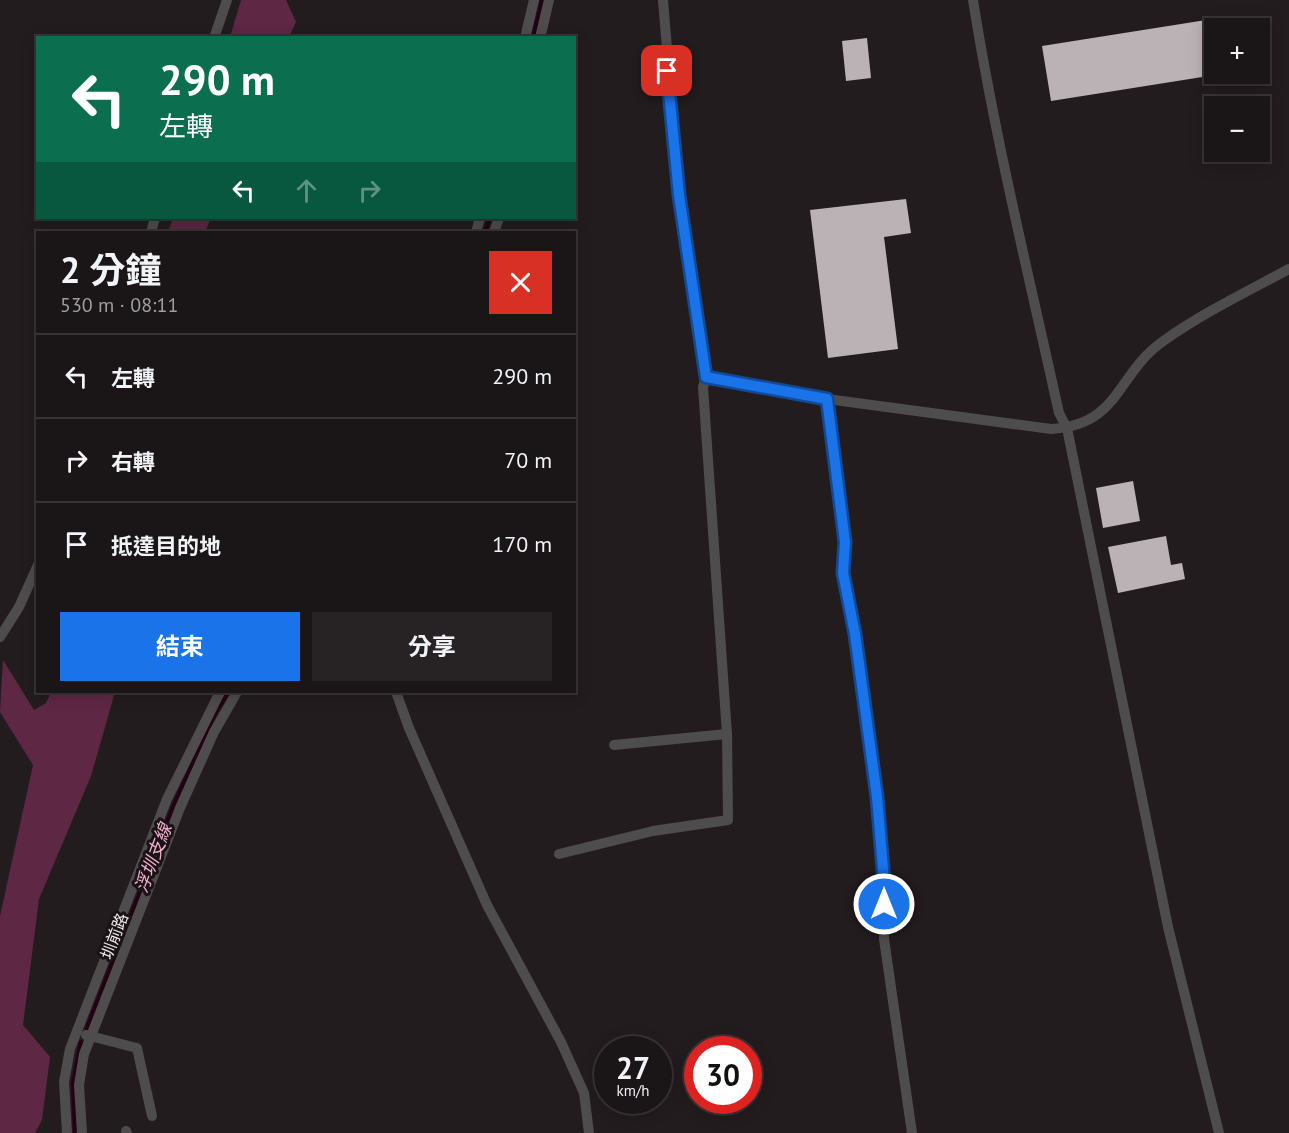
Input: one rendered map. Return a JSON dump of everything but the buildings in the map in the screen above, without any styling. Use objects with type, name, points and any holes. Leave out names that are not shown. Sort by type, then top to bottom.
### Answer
[{"type":"street","points":[[215,36],[227,0]]},
{"type":"street","points":[[525,36],[534,0]]},
{"type":"street","points":[[540,36],[549,0]]},
{"type":"street","points":[[559,854],[653,831],[728,820],[727,734],[712,547],[703,387],[706,377],[679,195],[663,0]]},
{"type":"street","points":[[973,0],[983,63],[1059,413],[1067,428],[1168,927],[1219,1133]]},
{"type":"street","points":[[706,377],[827,399],[1051,429],[1067,428],[1106,410],[1160,344],[1289,269]]},
{"type":"street","points":[[827,399],[845,542],[843,573],[855,634],[877,797],[885,893],[884,939],[912,1133]]},
{"type":"street","points":[[0,637],[19,607],[36,569]]},
{"type":"street","name":"圳前路","points":[[68,1133],[64,1082],[66,1065],[76,1033],[167,799],[220,693]]},
{"type":"street","name":"圳前路","points":[[82,1133],[79,1085],[84,1054],[180,808],[214,732],[236,693]]},
{"type":"street","points":[[396,693],[409,728],[487,905],[561,1042],[584,1093],[589,1133]]},
{"type":"street","points":[[614,746],[727,734]]},
{"type":"street","points":[[76,1033],[137,1048],[152,1116]]},
{"type":"shaded area","points":[[241,0],[286,0],[296,22],[289,36],[230,36]]},
{"type":"shaded area","points":[[173,219],[211,219],[205,231],[168,231]]},
{"type":"shaded area","points":[[3,660],[34,710],[46,703],[51,693],[115,693],[91,776],[39,899],[23,1025],[50,1057],[42,1120],[35,1133],[0,1133],[0,916],[33,765],[0,712]]},
{"type":"waterway","name":"浮圳支線","points":[[533,36],[542,0]]},
{"type":"waterway","name":"浮圳支線","points":[[485,231],[490,219]]},
{"type":"waterway","name":"浮圳支線","points":[[87,1028],[175,802],[216,712],[228,693]]},
{"type":"waterway","name":"浮圳支線","points":[[75,1133],[73,1083],[81,1042]]},
{"type":"route","points":[[667,71],[679,195],[706,377],[827,399],[845,542],[843,573],[855,634],[877,797],[884,904]]}]
